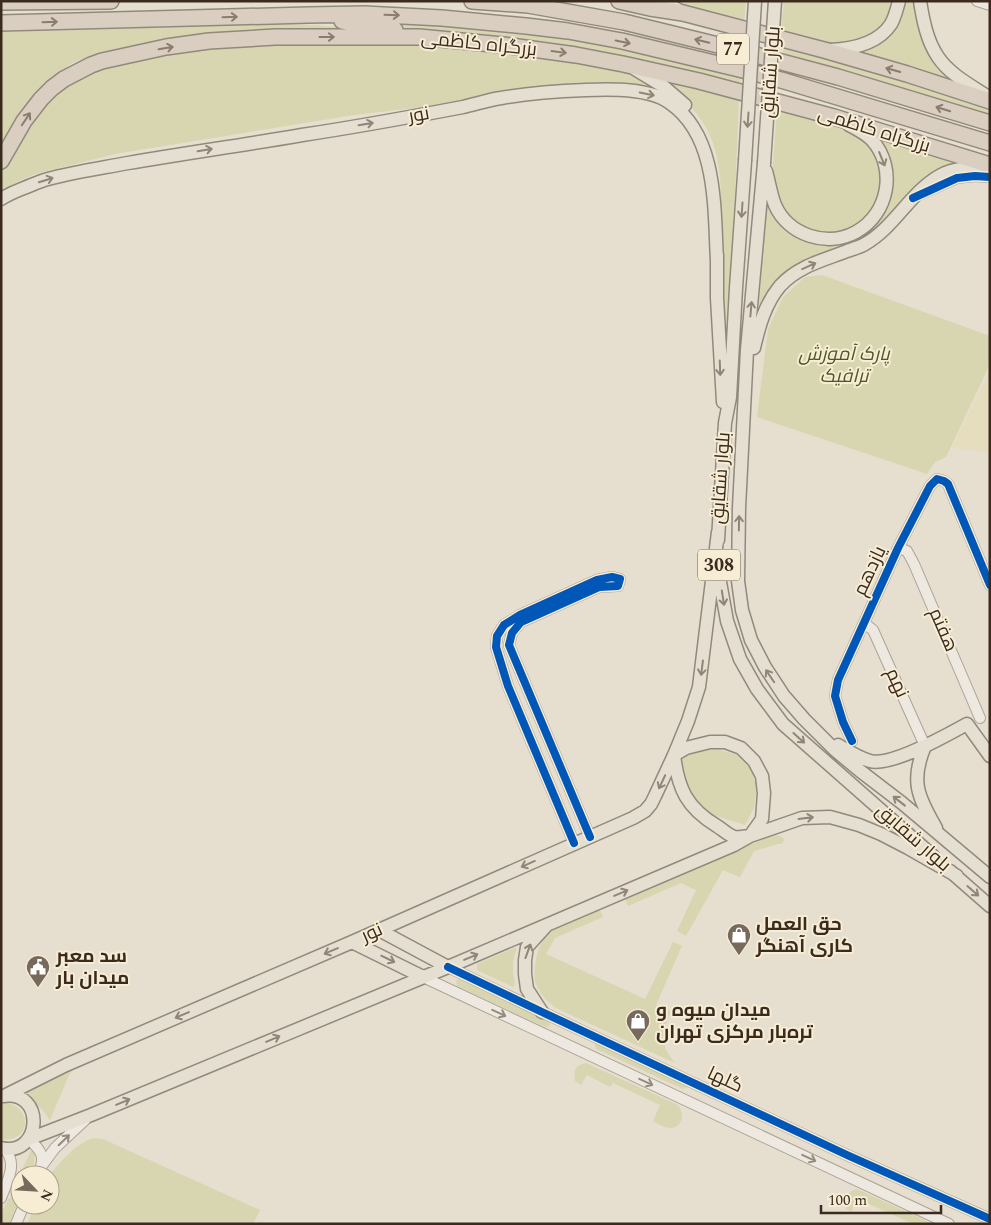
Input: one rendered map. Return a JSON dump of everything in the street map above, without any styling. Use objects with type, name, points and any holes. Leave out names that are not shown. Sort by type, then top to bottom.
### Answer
[{"type":"highway","points":[[1,2],[111,1]]},
{"type":"highway","name":"77","points":[[472,1],[528,5],[624,22],[828,75],[990,123]]},
{"type":"highway","points":[[619,1],[650,8],[683,12],[824,50],[990,99]]},
{"type":"highway","points":[[308,14],[394,30],[418,37]]},
{"type":"highway","name":"بزرگراه کاظمی","points":[[1,23],[364,14],[442,18],[526,26],[586,34],[674,53],[781,80],[990,143]]},
{"type":"highway","name":"بزرگراه کاظمی","points":[[1,161],[24,121],[52,88],[64,79],[102,61],[209,41],[274,37],[418,37],[503,45],[624,64],[699,81],[834,117],[990,166]]},
{"type":"main road","points":[[663,1],[683,12]]},
{"type":"main road","name":"بلوار شقایق","points":[[755,1],[730,397],[725,423],[718,532],[720,582],[726,621],[740,659],[757,689],[783,724],[990,906]]},
{"type":"main road","name":"بلوار شقایق","points":[[775,1],[764,163],[748,341],[739,508],[738,581],[742,610],[751,640],[764,667],[784,696],[804,719],[859,770],[902,803],[990,877]]},
{"type":"main road","points":[[824,50],[847,49],[867,43],[880,36],[890,25],[899,1]]},
{"type":"main road","points":[[920,1],[922,16],[929,39],[938,58],[952,72],[990,99]]},
{"type":"main road","points":[[624,64],[653,79],[677,97],[701,125],[713,153],[719,207],[717,262],[721,380],[725,423]]},
{"type":"main road","name":"نور","points":[[1,199],[8,194],[47,179],[103,167],[302,136],[500,98],[533,93],[587,90],[629,91],[654,95],[670,103],[687,119],[700,138],[708,160],[717,262]]},
{"type":"main road","points":[[764,163],[775,204],[782,217],[790,226],[803,234],[815,238],[840,238],[856,232],[868,224],[879,210],[886,192],[887,173],[884,160],[871,139],[834,117]]},
{"type":"main road","points":[[746,380],[763,316],[772,296],[789,278],[801,269],[864,245],[880,234],[913,198],[942,174],[968,168],[990,166]]},
{"type":"main road","name":"نور","points":[[4,1096],[66,1065],[380,930],[645,811],[651,804],[674,755],[699,687],[718,532]]},
{"type":"main road","points":[[819,734],[871,762],[893,759],[925,746],[968,724],[990,756]]},
{"type":"main road","points":[[710,742],[725,742],[741,748],[754,761],[762,776],[764,793],[762,819],[755,835],[733,836],[701,816],[688,802],[680,784],[674,755],[686,748],[710,742]]},
{"type":"main road","points":[[925,746],[919,760],[917,788],[920,799],[941,837]]},
{"type":"main road","points":[[3,1149],[14,1148],[29,1139],[448,967],[755,835],[802,818],[830,817],[858,824],[908,848],[957,876]]},
{"type":"main road","points":[[542,1012],[527,988],[524,974],[528,947],[548,924]]},
{"type":"main road","points":[[380,930],[448,967]]},
{"type":"main road","points":[[352,942],[423,977]]},
{"type":"main road","points":[[4,1096],[15,1096],[29,1106],[34,1122],[33,1131],[29,1139]]},
{"type":"street","points":[[977,1],[990,5]]},
{"type":"street","points":[[913,198],[957,178],[975,176],[990,178]]},
{"type":"street","name":"یازدهم","points":[[852,741],[843,722],[836,696],[838,680],[898,548],[930,486],[937,479],[948,484],[990,585]]},
{"type":"street","name":"هفتم","points":[[898,548],[907,552],[914,564],[985,716]]},
{"type":"street","points":[[574,843],[508,686],[496,647],[496,636],[504,625],[520,615],[597,580],[612,578],[620,579],[618,586],[599,588],[521,622],[512,633],[509,645],[590,837]]},
{"type":"street","name":"نهم","points":[[864,623],[873,630],[925,746]]},
{"type":"street","points":[[968,724],[985,716]]},
{"type":"street","name":"گلها","points":[[448,967],[847,1156],[990,1219]]},
{"type":"street","name":"گلها","points":[[423,977],[949,1224]]},
{"type":"street","points":[[704,1109],[712,1092]]},
{"type":"street","points":[[43,1165],[55,1148],[91,1115]]},
{"type":"street","points":[[778,1144],[786,1127]]},
{"type":"street","points":[[29,1139],[40,1150],[42,1157],[40,1165]]},
{"type":"street","points":[[1,1198],[12,1162],[10,1154],[3,1149]]},
{"type":"street","points":[[839,1172],[847,1156]]},
{"type":"shaded area","points":[[990,370],[990,453],[952,447]]},
{"type":"green space","points":[[669,1],[746,1],[744,22],[685,8]]},
{"type":"green space","points":[[784,1],[894,1],[887,19],[878,31],[853,43],[830,44],[781,31]]},
{"type":"green space","points":[[904,1],[914,1],[924,41],[934,62],[943,72],[962,86],[856,53],[865,50]]},
{"type":"green space","points":[[354,20],[538,33],[618,47],[741,77],[740,86],[424,31]]},
{"type":"green space","points":[[270,24],[317,25],[369,30],[178,38],[92,55],[72,63],[34,97],[15,118],[1,146],[1,32]]},
{"type":"green space","points":[[402,43],[483,48],[624,69],[654,83],[708,150],[655,91],[449,104],[354,115],[115,154],[32,175],[1,190],[1,168],[40,107],[74,79],[112,65],[222,44]]},
{"type":"green space","points":[[784,43],[990,105],[990,115],[783,54]]},
{"type":"green space","points":[[671,78],[739,97],[735,193],[724,356],[721,289],[721,196],[717,155],[709,134],[699,116],[686,101],[663,82]]},
{"type":"green space","points":[[777,108],[840,125],[863,138],[875,151],[883,180],[877,203],[862,222],[840,232],[828,233],[809,230],[792,220],[781,206],[774,181],[773,163]]},
{"type":"green space","points":[[870,133],[971,165],[951,166],[870,236],[804,263],[758,322],[767,189],[780,222],[841,242],[890,195]]},
{"type":"green space","name":"پارک آموزش ترافیک","points":[[822,275],[990,336],[990,364],[946,457],[935,462],[927,474],[757,417],[768,329],[783,297],[805,277]]},
{"type":"green space","points":[[718,749],[738,755],[751,769],[757,787],[754,808],[745,825],[710,814],[690,792],[681,758],[699,751]]},
{"type":"green space","points":[[773,835],[780,836],[784,839],[783,842],[754,851],[740,877],[723,870],[686,936],[677,931],[696,890],[681,883],[628,906],[625,898]]},
{"type":"green space","points":[[600,910],[603,917],[555,938],[546,954],[645,999],[673,942],[682,946],[656,1005],[671,1011],[664,1032],[664,1044],[675,1063],[556,1008],[546,1000],[538,989],[535,981],[536,961],[546,935],[574,919]]},
{"type":"green space","points":[[516,948],[516,952],[513,963],[515,984],[513,987],[477,970],[477,964]]},
{"type":"green space","points":[[460,978],[550,1020],[550,1025],[545,1027],[457,986],[456,981]]},
{"type":"green space","points":[[597,1043],[686,1084],[687,1087],[683,1089],[596,1049],[595,1045]]},
{"type":"green space","points":[[79,1063],[69,1075],[50,1120],[38,1105],[23,1092]]},
{"type":"green space","points":[[586,1063],[676,1104],[682,1114],[680,1122],[671,1128],[664,1127],[653,1121],[660,1105],[613,1083],[610,1087],[587,1075],[581,1085],[575,1081],[574,1074],[579,1065]]},
{"type":"green space","points":[[8,1103],[17,1107],[22,1112],[25,1126],[17,1136],[10,1139],[1,1139],[1,1104]]},
{"type":"green space","points":[[93,1138],[103,1139],[260,1210],[253,1224],[27,1224],[31,1215],[60,1215],[59,1165],[76,1148]]},
{"type":"green space","points":[[33,1146],[35,1157],[34,1165],[24,1165]]},
{"type":"green space","points":[[857,1189],[933,1224],[913,1224],[858,1199],[851,1212],[846,1209],[846,1199],[850,1192]]},
{"type":"green space","points":[[10,1198],[10,1215],[14,1215],[10,1224],[1,1224],[1,1214]]},
{"type":"cycle path","points":[[913,198],[957,178],[990,177]]},
{"type":"cycle path","points":[[852,741],[843,722],[835,696],[838,680],[898,548],[930,486],[937,479],[948,484],[990,585]]},
{"type":"cycle path","points":[[574,843],[508,686],[496,647],[497,636],[504,625],[520,615],[597,580],[612,577],[620,579],[618,586],[599,587],[521,622],[512,633],[509,645],[590,837]]},
{"type":"cycle path","points":[[448,967],[847,1155],[990,1219]]},
{"type":"place","name":"حق العمل کاری آهنگر","points":[[739,956]]},
{"type":"place","name":"سد معبر میدان بار","points":[[38,988]]},
{"type":"place","name":"میدان میوه و تره‌بار مرکزی تهران","points":[[638,1042]]}]
